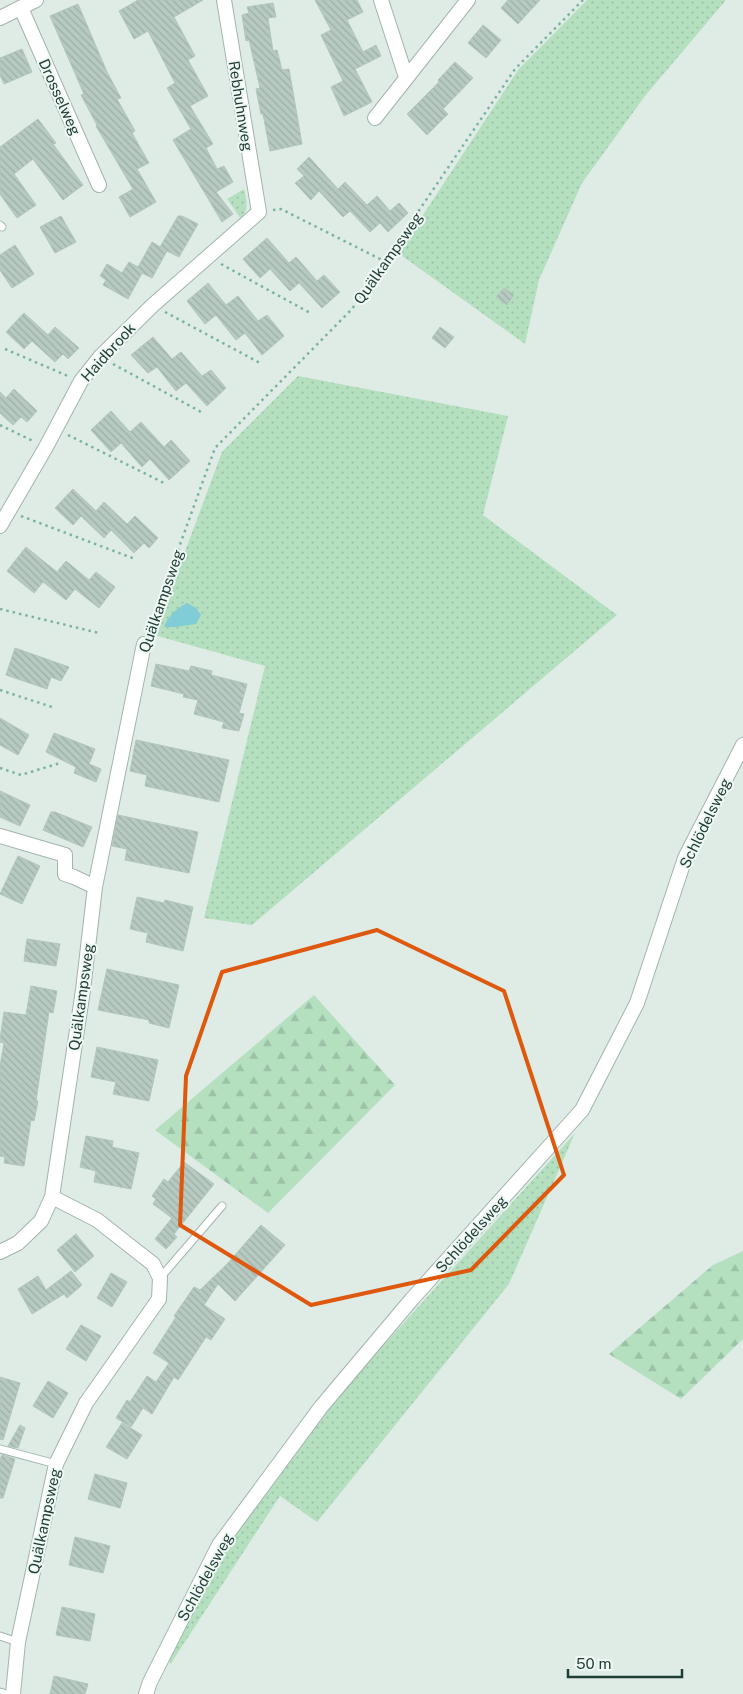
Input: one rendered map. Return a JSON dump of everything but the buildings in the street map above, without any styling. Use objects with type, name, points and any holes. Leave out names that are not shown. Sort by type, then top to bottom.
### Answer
[{"type":"street","points":[[0,18],[36,0]]},
{"type":"street","name":"Rebhuhnweg","points":[[224,0],[259,212]]},
{"type":"street","points":[[381,0],[406,77]]},
{"type":"street","points":[[375,118],[468,0]]},
{"type":"street","name":"Drosselweg","points":[[21,8],[98,185]]},
{"type":"street","name":"Haidbrook","points":[[3,522],[81,381],[100,357],[153,305],[209,258],[259,212]]},
{"type":"street","name":"Quälkampsweg","points":[[0,1252],[18,1243],[41,1221],[52,1197],[83,990],[95,887],[144,644]]},
{"type":"street","name":"Schlödelsweg","points":[[146,1694],[150,1682],[219,1545],[321,1407],[412,1299],[582,1110],[637,1003],[685,858],[743,745]]},
{"type":"street","points":[[0,836],[65,856],[65,874],[95,887]]},
{"type":"street","points":[[52,1197],[96,1220],[153,1264],[160,1278]]},
{"type":"street","name":"Quälkampsweg","points":[[13,1694],[18,1642],[56,1464],[86,1403],[159,1299],[160,1278]]},
{"type":"lane","points":[[160,1278],[222,1206]]},
{"type":"lane","points":[[0,1449],[56,1464]]},
{"type":"lane","points":[[0,1636],[18,1642]]},
{"type":"lane","points":[[0,1692],[7,1694]]},
{"type":"path","name":"Quälkampsweg","points":[[144,644],[215,448],[352,309],[386,262],[515,69],[583,0]]},
{"type":"path","points":[[259,212],[281,209],[386,262]]},
{"type":"path","points":[[209,258],[312,314]]},
{"type":"path","points":[[153,305],[260,363]]},
{"type":"path","points":[[5,348],[81,381]]},
{"type":"path","points":[[100,357],[203,414]]},
{"type":"path","points":[[0,425],[46,447]]},
{"type":"path","points":[[55,428],[166,484]]},
{"type":"path","points":[[3,522],[24,516],[135,560]]},
{"type":"path","points":[[0,609],[99,632]]},
{"type":"path","points":[[0,690],[55,708]]},
{"type":"path","points":[[0,768],[21,775],[60,763]]},
{"type":"highlighted area","points":[[377,930],[504,991],[564,1175],[471,1270],[311,1305],[180,1225],[186,1076],[222,972]]},
{"type":"green space","points":[[587,0],[726,0],[645,96],[582,183],[539,280],[525,344],[398,253],[518,70]]},
{"type":"green space","points":[[244,189],[247,205],[241,219],[227,199]]},
{"type":"green space","points":[[298,376],[508,416],[483,515],[617,615],[252,925],[204,918],[265,666],[154,635],[222,452]]},
{"type":"green space","points":[[314,995],[395,1085],[268,1213],[155,1130]]},
{"type":"green space","points":[[575,1133],[509,1284],[317,1522],[280,1496],[170,1665],[169,1657],[223,1551],[344,1389]]},
{"type":"green space","points":[[743,1251],[743,1339],[681,1399],[609,1354],[713,1265]]},
{"type":"water","points":[[187,603],[196,608],[201,615],[196,624],[164,627],[173,613]]}]
